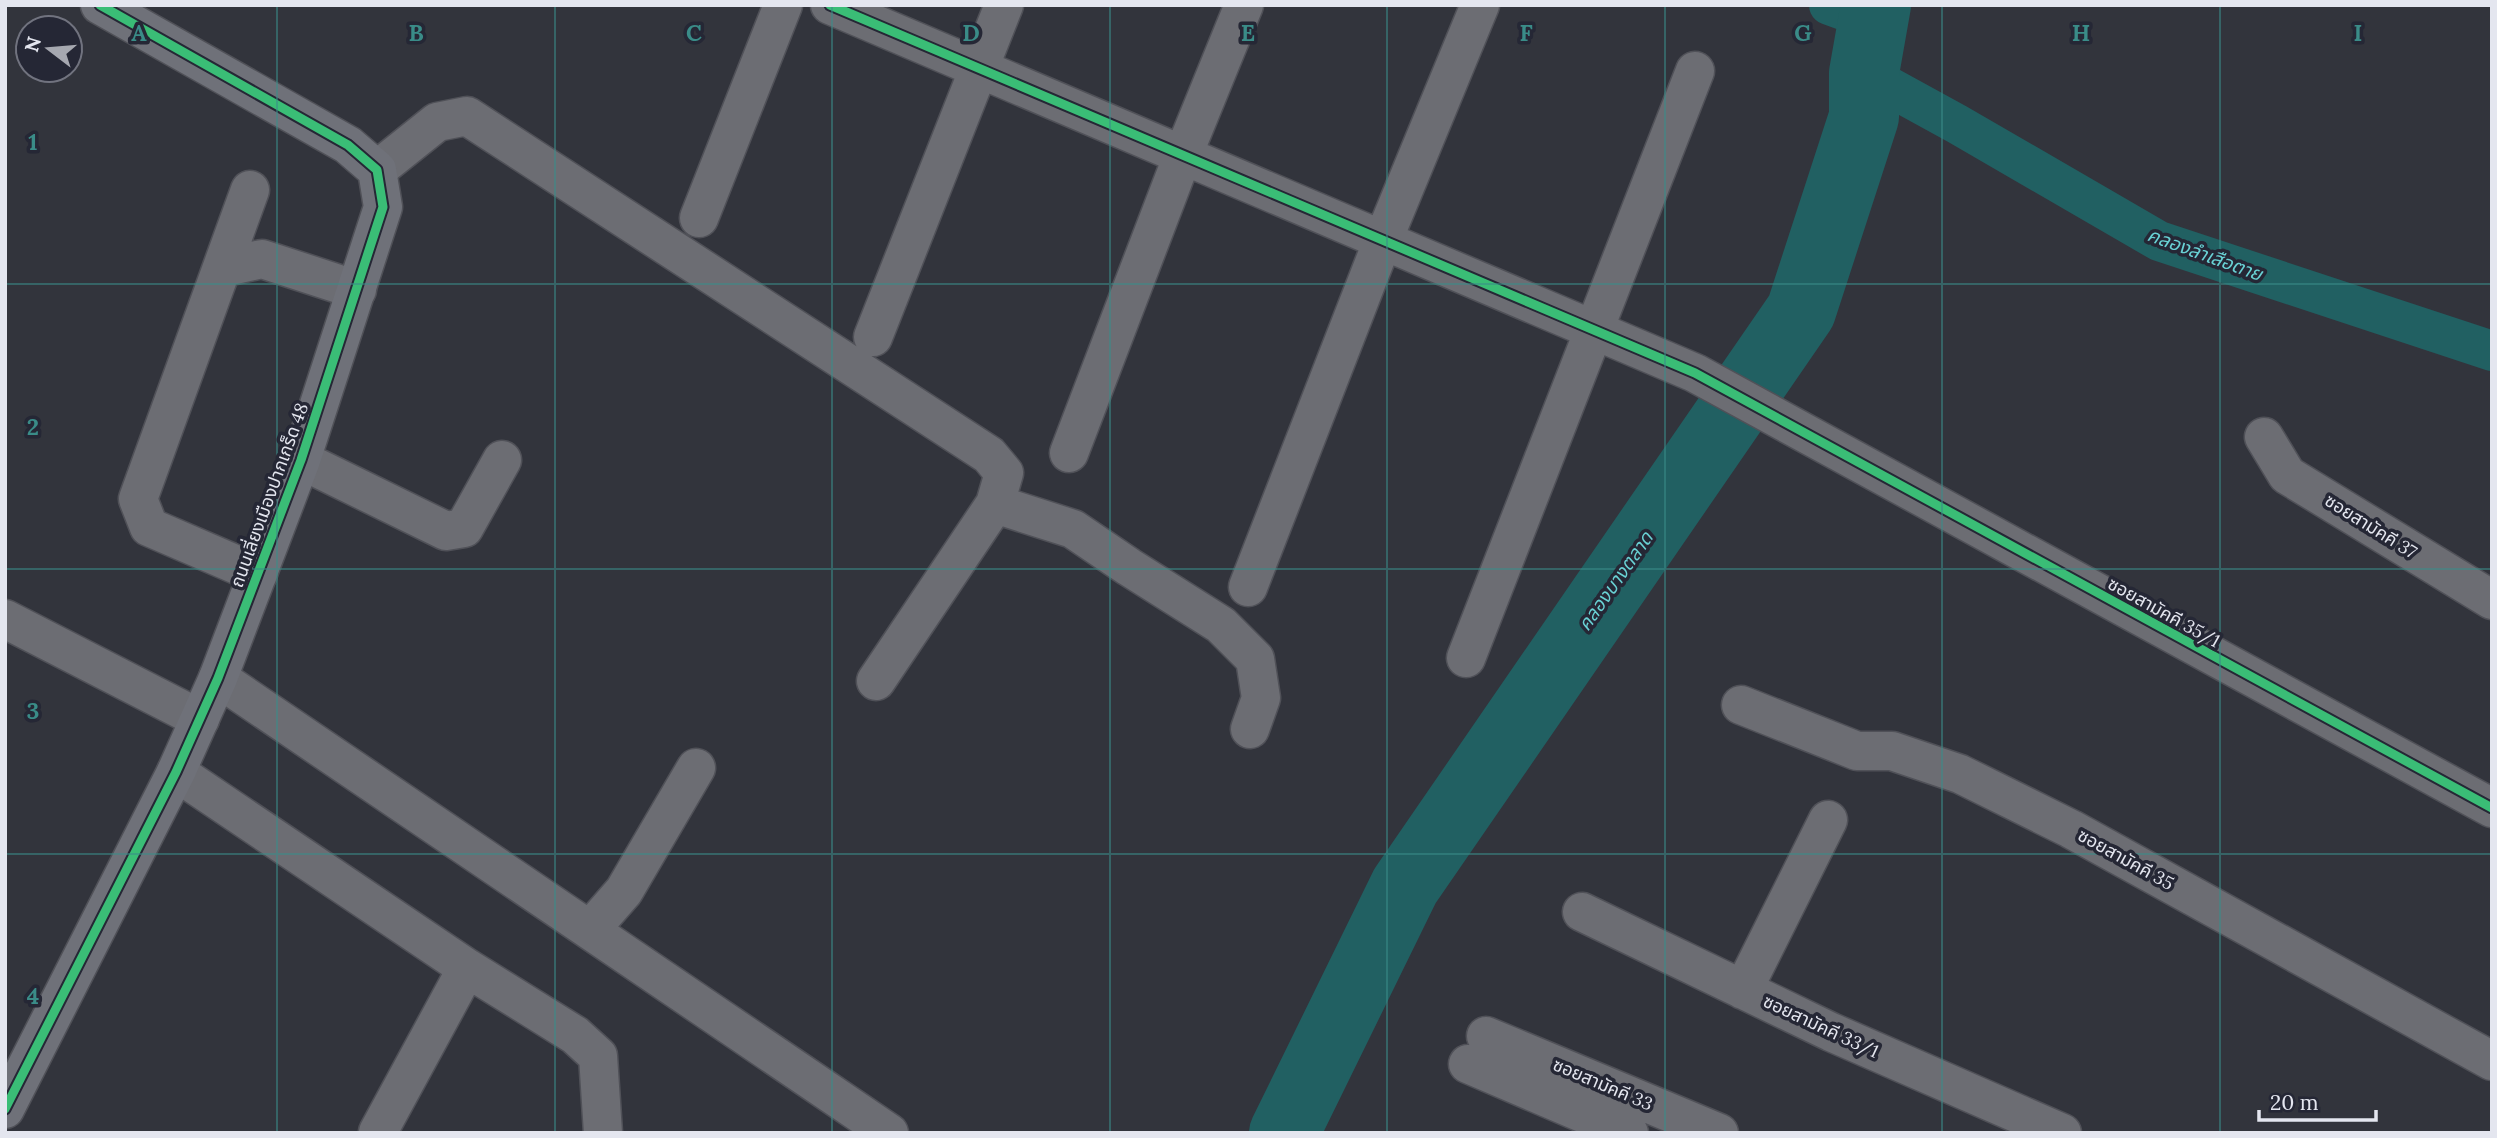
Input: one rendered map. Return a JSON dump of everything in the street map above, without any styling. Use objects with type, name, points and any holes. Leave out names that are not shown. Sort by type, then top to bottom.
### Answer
[{"type":"street","points":[[100,5],[348,145],[377,170],[437,122],[467,116],[989,455],[1004,473],[995,504],[876,681]]},
{"type":"street","points":[[699,218],[783,5]]},
{"type":"street","name":"ซอยสามัคคี 35/1","points":[[830,5],[1695,373],[2492,808]]},
{"type":"street","points":[[873,337],[1004,5]]},
{"type":"street","points":[[1069,453],[1183,155],[1244,5]]},
{"type":"street","points":[[1248,587],[1383,240],[1480,5]]},
{"type":"street","points":[[1466,658],[1695,71]]},
{"type":"street","name":"ถนนเลี่ยงเมืองปากเกร็ด 48","points":[[5,1109],[176,772],[218,678],[302,460],[383,207],[377,170]]},
{"type":"street","points":[[250,190],[138,499],[149,527],[258,574]]},
{"type":"street","points":[[222,268],[262,259],[357,290]]},
{"type":"street","name":"ซอยสามัคคี 37","points":[[2264,437],[2287,475],[2492,600]]},
{"type":"street","points":[[302,460],[446,531],[464,528],[502,460]]},
{"type":"street","points":[[995,504],[1073,529],[1221,625],[1255,659],[1261,698],[1250,729]]},
{"type":"street","points":[[5,619],[200,719]]},
{"type":"street","points":[[218,678],[889,1133]]},
{"type":"street","name":"ซอยสามัคคี 35","points":[[1741,705],[1857,751],[1892,751],[1960,774],[2071,828],[2492,1061]]},
{"type":"street","points":[[590,930],[624,891],[696,768]]},
{"type":"street","points":[[176,772],[467,968],[575,1035],[598,1056],[603,1133]]},
{"type":"street","points":[[1743,990],[1828,820]]},
{"type":"street","name":"ซอยสามัคคี 33/1","points":[[1582,912],[1830,1032],[2062,1133]]},
{"type":"street","points":[[377,1132],[467,968]]},
{"type":"street","name":"ซอยสามัคคี 33","points":[[1629,1133],[1477,1050],[1719,1133]]},
{"type":"waterway","points":[[1829,5],[1873,21]]},
{"type":"waterway","name":"คลองบางตลาด","points":[[1284,1133],[1405,886],[1801,311],[1864,117],[1864,73],[1876,5]]},
{"type":"waterway","name":"คลองลำเสือตาย","points":[[1864,73],[2159,241],[2492,351]]},
{"type":"cycle path","points":[[5,1109],[176,772],[218,678],[301,460],[383,207],[377,170],[348,145],[100,5]]},
{"type":"cycle path","points":[[830,5],[1695,373],[2492,808]]}]
